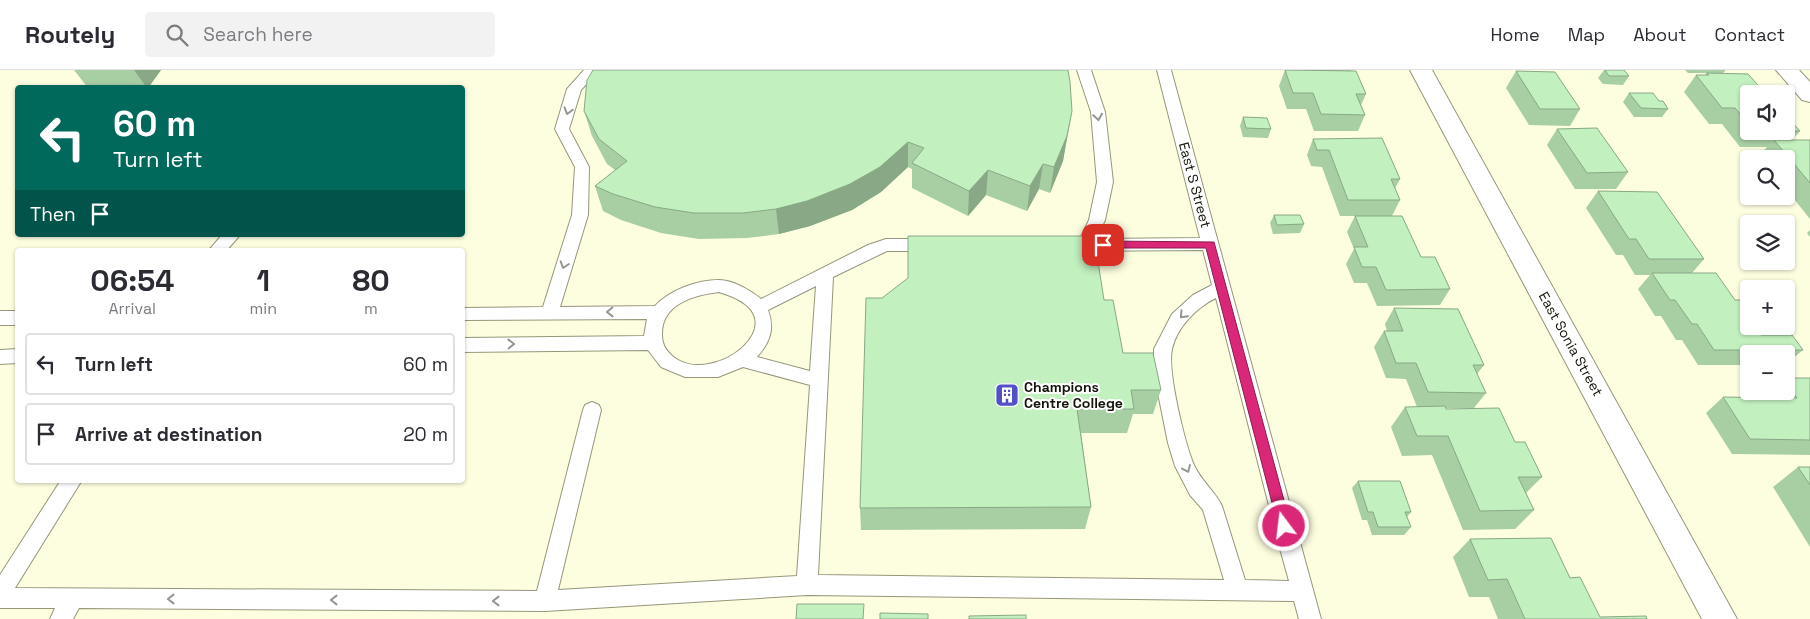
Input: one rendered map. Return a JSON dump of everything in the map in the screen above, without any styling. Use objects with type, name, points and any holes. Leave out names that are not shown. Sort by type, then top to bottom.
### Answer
[{"type":"street","name":"East Sonia Street","points":[[1422,70],[1720,619]]},
{"type":"street","points":[[1787,70],[1810,95]]},
{"type":"lane","points":[[549,313],[580,215],[582,167],[562,129],[574,89],[592,70]]},
{"type":"lane","points":[[1084,70],[1098,112],[1106,182],[1098,220],[1085,245]]},
{"type":"lane","name":"East S Street","points":[[1164,70],[1310,619]]},
{"type":"lane","points":[[219,248],[230,237]]},
{"type":"lane","points":[[1055,245],[1211,244]]},
{"type":"lane","points":[[760,307],[874,248],[886,245],[946,245]]},
{"type":"lane","points":[[807,585],[825,273]]},
{"type":"lane","points":[[720,286],[750,296],[760,307],[764,320],[763,334],[755,348],[742,360],[724,369],[705,372],[686,370],[669,364],[657,354],[653,342],[652,325],[659,312],[671,300],[686,292],[703,287],[720,286]]},
{"type":"lane","points":[[1222,288],[1198,299],[1178,319],[1163,349],[1163,373],[1177,444],[1185,466],[1197,489],[1212,506],[1238,591]]},
{"type":"lane","points":[[465,314],[659,312]]},
{"type":"lane","points":[[0,318],[15,318]]},
{"type":"lane","points":[[465,345],[653,342]]},
{"type":"lane","points":[[0,357],[15,356]]},
{"type":"lane","points":[[742,360],[819,380]]},
{"type":"lane","points":[[545,601],[592,410]]},
{"type":"lane","points":[[0,596],[70,483]]},
{"type":"lane","points":[[0,596],[545,601],[807,585],[1303,592]]},
{"type":"lane","points":[[61,619],[73,598]]},
{"type":"building","points":[[593,70],[1068,70],[1072,111],[1067,136],[1054,167],[1043,164],[1030,186],[988,170],[969,191],[912,163],[924,148],[908,142],[880,167],[850,184],[807,201],[776,209],[743,213],[694,213],[655,207],[613,194],[595,186],[627,161],[599,139],[584,111],[587,80]]},
{"type":"building","points":[[1285,70],[1356,71],[1366,94],[1356,94],[1365,115],[1321,114],[1313,93],[1293,93]]},
{"type":"building","points":[[1605,70],[1624,70],[1629,76],[1609,76]]},
{"type":"building","points":[[1516,71],[1555,72],[1580,109],[1540,109]]},
{"type":"building","points":[[1707,73],[1748,74],[1758,85],[1740,85],[1740,114],[1735,108],[1722,108],[1696,75],[1709,75]]},
{"type":"building","points":[[1629,93],[1653,93],[1659,101],[1663,101],[1668,109],[1641,108]]},
{"type":"building","points":[[1243,117],[1267,118],[1271,129],[1246,128]]},
{"type":"building","points":[[1597,128],[1628,172],[1587,173],[1557,129]]},
{"type":"building","points":[[1382,138],[1400,179],[1391,179],[1400,200],[1348,200],[1329,150],[1317,150],[1313,139]]},
{"type":"building","points":[[1774,140],[1810,140],[1810,183],[1795,165],[1795,150],[1782,150]]},
{"type":"building","points":[[1598,191],[1657,192],[1704,259],[1649,259],[1636,239],[1629,239]]},
{"type":"building","points":[[1274,215],[1300,215],[1304,224],[1277,225]]},
{"type":"building","points":[[1355,216],[1402,216],[1421,257],[1435,257],[1450,289],[1386,290],[1376,267],[1362,267],[1354,247],[1368,247]]},
{"type":"building","name":"Champions Centre College","points":[[908,236],[1094,236],[1104,300],[1113,300],[1123,353],[1153,353],[1161,390],[1131,390],[1134,409],[1077,409],[1091,507],[860,508],[866,298],[882,298],[908,278]]},
{"type":"building","points":[[1652,273],[1716,273],[1735,300],[1740,300],[1740,335],[1792,335],[1803,350],[1795,350],[1795,345],[1740,345],[1740,350],[1714,350],[1697,324],[1692,324],[1675,300],[1670,300]]},
{"type":"building","points":[[1394,308],[1458,309],[1484,365],[1473,365],[1486,393],[1428,392],[1416,363],[1396,363],[1384,331],[1403,331]]},
{"type":"building","points":[[1795,378],[1810,378],[1810,440],[1750,439],[1723,397],[1740,397],[1740,400],[1795,400],[1797,398],[1795,395]]},
{"type":"building","points":[[1445,406],[1446,409],[1499,408],[1515,442],[1525,442],[1542,477],[1518,477],[1534,510],[1480,511],[1448,436],[1417,436],[1405,407]]},
{"type":"building","points":[[1798,467],[1810,467],[1810,485]]},
{"type":"building","points":[[1358,481],[1400,481],[1411,512],[1405,512],[1411,527],[1378,527],[1373,512],[1368,512]]},
{"type":"building","points":[[1551,538],[1570,578],[1580,577],[1600,617],[1646,616],[1647,619],[1525,619],[1507,579],[1488,580],[1470,539]]},
{"type":"building","points":[[797,604],[864,604],[863,619],[796,619]]},
{"type":"building","points":[[880,613],[928,614],[928,619],[880,619]]},
{"type":"building","points":[[1026,615],[1026,619],[969,619],[969,616]]},
{"type":"place","name":"Champions Centre College","points":[[1007,395]]},
{"type":"route","points":[[1103,245],[1211,244],[1284,526]]}]
